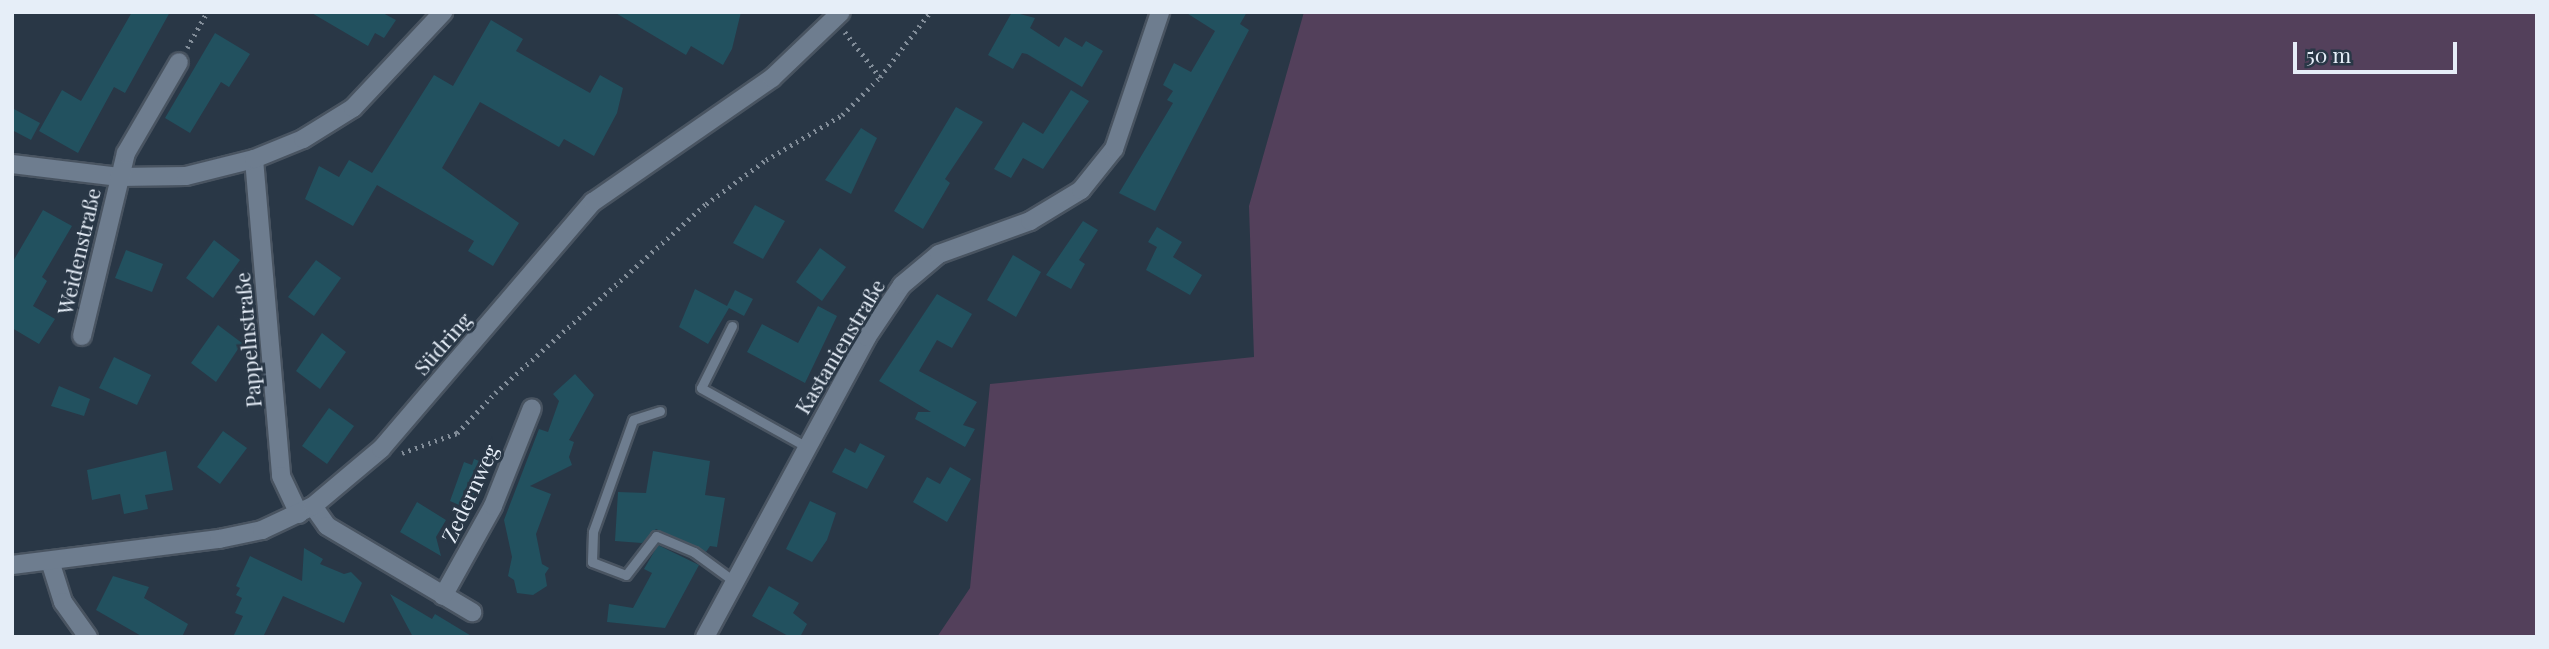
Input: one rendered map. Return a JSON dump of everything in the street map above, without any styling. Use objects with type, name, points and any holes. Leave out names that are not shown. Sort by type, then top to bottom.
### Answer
[{"type":"street","name":"Kastanienstraße","points":[[705,637],[867,337],[902,285],[939,254],[1030,221],[1081,190],[1114,149],[1160,12]]},
{"type":"street","name":"Weidenstraße","points":[[12,164],[119,177],[186,176],[254,159],[303,139],[353,108],[436,14]]},
{"type":"street","name":"Südring","points":[[12,565],[219,539],[262,530],[306,510],[380,449],[593,202],[772,78],[838,16]]},
{"type":"street","name":"Weidenstraße","points":[[82,336],[126,153],[179,62]]},
{"type":"street","name":"Pappelnstraße","points":[[254,159],[281,476],[306,510]]},
{"type":"street","name":"Zedernweg","points":[[443,596],[493,506],[532,408]]},
{"type":"street","points":[[306,510],[327,526],[472,612]]},
{"type":"street","points":[[50,561],[63,601],[88,637]]},
{"type":"lane","points":[[732,326],[702,388],[807,447]]},
{"type":"lane","points":[[660,411],[633,420],[593,532],[592,562],[626,575],[656,536],[694,552],[734,582]]},
{"type":"path","points":[[179,62],[207,12]]},
{"type":"path","points":[[380,449],[409,454],[457,433],[495,393],[706,204],[766,160],[842,115],[880,77],[930,12]]},
{"type":"path","points":[[838,16],[880,77]]},
{"type":"shaded area","points":[[1304,12],[2537,12],[2537,637],[937,637],[970,588],[990,384],[1254,357],[1249,206]]},
{"type":"building","points":[[132,12],[170,12],[125,93],[114,87],[78,153],[39,131],[62,90],[81,101]]},
{"type":"building","points":[[310,12],[381,12],[396,20],[384,38],[375,33],[368,46]]},
{"type":"building","points":[[614,12],[741,12],[732,49],[723,65],[691,46],[686,55]]},
{"type":"building","points":[[1012,12],[1035,18],[1030,28],[1059,47],[1065,37],[1082,47],[1086,41],[1103,51],[1082,87],[1027,54],[1022,53],[1013,69],[988,55]]},
{"type":"building","points":[[1185,12],[1247,12],[1240,24],[1249,30],[1155,211],[1119,193],[1173,103],[1167,100],[1173,91],[1163,85],[1174,63],[1191,72],[1215,31]]},
{"type":"building","points":[[491,20],[523,39],[516,51],[590,93],[600,75],[623,88],[617,113],[594,156],[564,139],[559,147],[480,102],[442,168],[519,223],[493,266],[468,251],[474,241],[377,185],[353,226],[305,199],[319,166],[339,177],[349,160],[372,173],[434,75],[453,86]]},
{"type":"building","points":[[215,33],[250,54],[229,87],[221,82],[190,133],[165,118]]},
{"type":"building","points":[[1071,90],[1089,101],[1043,169],[1023,158],[1011,178],[994,169],[1023,122],[1043,134]]},
{"type":"building","points":[[956,107],[983,122],[945,179],[950,183],[923,229],[894,211]]},
{"type":"building","points":[[12,108],[40,123],[31,140],[12,130]]},
{"type":"building","points":[[861,128],[877,138],[851,194],[825,180]]},
{"type":"building","points":[[755,205],[785,221],[763,259],[733,243]]},
{"type":"building","points":[[43,210],[72,226],[42,277],[47,281],[33,306],[55,319],[39,344],[12,328],[12,263]]},
{"type":"building","points":[[1083,221],[1098,230],[1079,260],[1085,264],[1071,289],[1046,275]]},
{"type":"building","points":[[1157,227],[1182,242],[1173,257],[1202,275],[1190,295],[1146,270],[1157,247],[1148,242]]},
{"type":"building","points":[[214,240],[240,260],[213,298],[186,278]]},
{"type":"building","points":[[820,248],[846,267],[822,301],[796,282]]},
{"type":"building","points":[[126,250],[163,264],[152,292],[115,278]]},
{"type":"building","points":[[1013,255],[1041,272],[1016,317],[987,300]]},
{"type":"building","points":[[316,260],[341,278],[314,316],[288,297]]},
{"type":"building","points":[[695,289],[727,306],[735,290],[753,299],[744,316],[729,308],[708,344],[679,327]]},
{"type":"building","points":[[937,294],[972,314],[952,348],[937,340],[919,371],[977,402],[963,425],[975,429],[965,447],[915,419],[918,412],[931,412],[879,381]]},
{"type":"building","points":[[818,306],[837,316],[805,383],[747,352],[762,324],[798,343]]},
{"type":"building","points":[[218,325],[242,343],[216,382],[191,363]]},
{"type":"building","points":[[322,333],[346,352],[320,389],[296,371]]},
{"type":"building","points":[[114,357],[151,375],[137,405],[99,388]]},
{"type":"building","points":[[575,374],[594,395],[569,440],[574,442],[569,457],[572,465],[530,486],[551,494],[536,534],[542,564],[549,568],[545,574],[547,586],[533,595],[517,593],[514,580],[508,576],[512,557],[504,520],[539,429],[548,432],[559,401],[553,394]]},
{"type":"building","points":[[59,386],[90,399],[84,416],[51,406]]},
{"type":"building","points":[[329,408],[354,426],[327,464],[302,446]]},
{"type":"building","points":[[223,431],[247,448],[220,484],[197,467]]},
{"type":"building","points":[[860,443],[885,456],[867,489],[832,472],[845,448],[855,453]]},
{"type":"building","points":[[166,451],[173,490],[145,495],[148,509],[124,514],[120,494],[92,500],[87,470]]},
{"type":"building","points":[[653,451],[710,461],[705,495],[725,498],[717,547],[710,546],[706,552],[656,529],[642,543],[615,541],[618,492],[646,493]]},
{"type":"building","points":[[474,459],[490,465],[466,508],[450,501],[464,462],[472,465]]},
{"type":"building","points":[[950,467],[971,479],[947,522],[913,502],[927,477],[940,484]]},
{"type":"building","points":[[810,501],[836,513],[827,540],[812,562],[786,549]]},
{"type":"building","points":[[417,502],[446,520],[436,537],[441,556],[400,532]]},
{"type":"building","points":[[658,545],[699,565],[665,628],[607,622],[609,604],[633,608],[652,573],[644,569]]},
{"type":"building","points":[[304,548],[323,559],[320,564],[344,574],[351,572],[362,583],[344,623],[283,596],[263,637],[233,637],[243,616],[235,613],[242,598],[236,595],[240,588],[236,586],[250,556],[302,581]]},
{"type":"building","points":[[113,576],[149,587],[144,598],[188,624],[182,637],[143,637],[96,610]]},
{"type":"building","points":[[769,586],[799,603],[793,613],[807,624],[800,637],[790,637],[752,616]]},
{"type":"building","points":[[390,594],[432,619],[435,614],[473,637],[413,637]]}]
